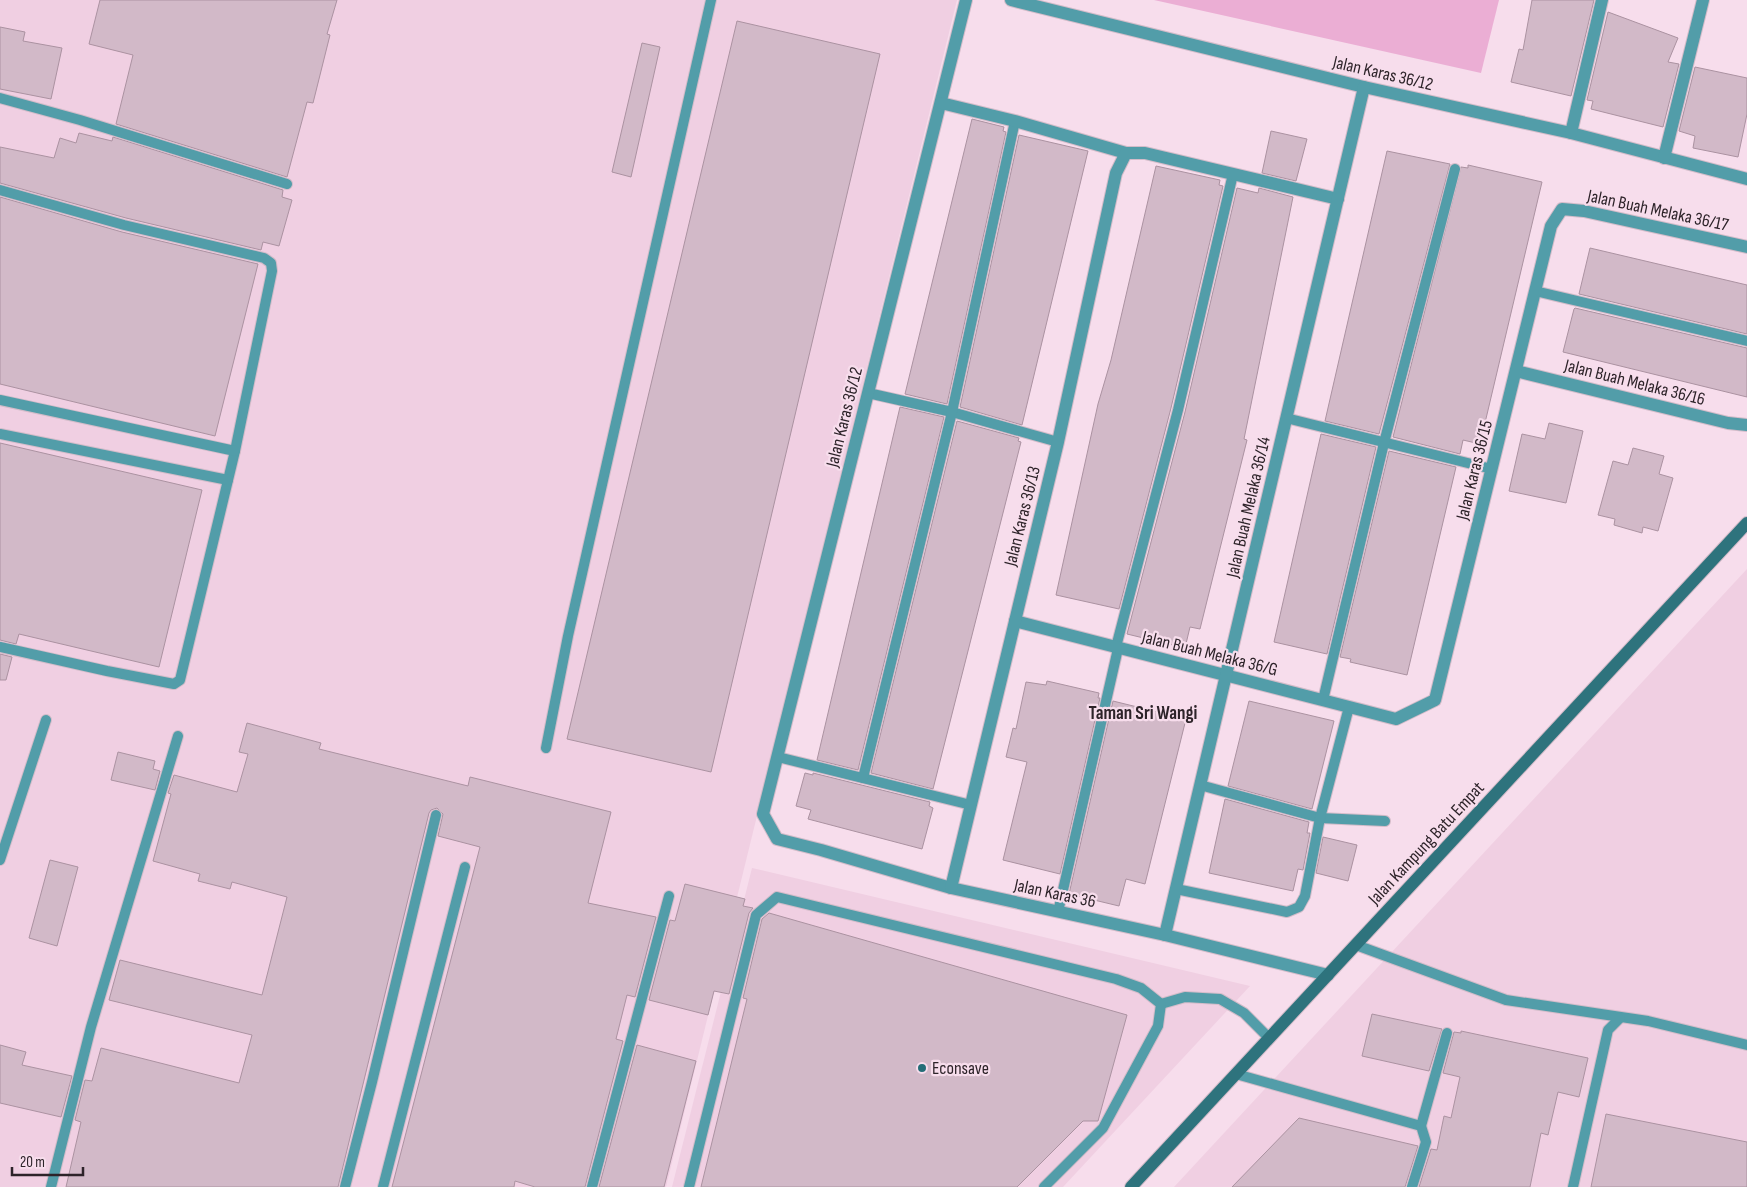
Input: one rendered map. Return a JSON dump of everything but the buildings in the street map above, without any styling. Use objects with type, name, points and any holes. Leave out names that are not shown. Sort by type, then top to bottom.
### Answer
[{"type":"main road","name":"Jalan Kampung Batu Empat","points":[[1131,1187],[1747,523]]},
{"type":"street","name":"Jalan Karas 36/12","points":[[776,839],[763,814],[966,0]]},
{"type":"street","name":"Jalan Karas 36/12","points":[[1011,0],[1364,87],[1571,134],[1747,179]]},
{"type":"street","points":[[1571,134],[1602,0]]},
{"type":"street","points":[[1664,158],[1703,0]]},
{"type":"street","name":"Jalan Buah Melaka 36/14","points":[[1165,935],[1364,87]]},
{"type":"street","points":[[941,103],[1015,121],[1126,153],[1145,153],[1338,199]]},
{"type":"street","name":"Jalan Karas 36/13","points":[[951,888],[1058,442],[1116,173],[1126,153]]},
{"type":"street","name":"Jalan Buah Melaka 36/17","points":[[1562,209],[1584,211],[1747,246]]},
{"type":"street","name":"Jalan Karas 36/15","points":[[1396,719],[1435,700],[1551,226],[1562,209]]},
{"type":"street","name":"Jalan Buah Melaka 36/16","points":[[1516,371],[1728,423],[1747,425]]},
{"type":"street","name":"Jalan Buah Melaka 36/G","points":[[1015,621],[1396,719]]},
{"type":"street","name":"Jalan Karas 36","points":[[776,839],[821,850],[951,888],[1165,935],[1328,975]]},
{"type":"lane","points":[[546,748],[568,636],[711,0]]},
{"type":"lane","points":[[0,98],[80,120],[287,184]]},
{"type":"lane","points":[[862,778],[952,412],[1015,121]]},
{"type":"lane","points":[[1322,700],[1384,443],[1454,169]]},
{"type":"lane","points":[[1058,912],[1117,653],[1116,647],[1178,410],[1232,174]]},
{"type":"lane","points":[[0,190],[124,225],[264,258],[271,263],[272,270],[235,451],[180,680],[174,684],[0,647]]},
{"type":"lane","points":[[1536,290],[1747,341]]},
{"type":"lane","points":[[868,392],[952,412],[1058,442]]},
{"type":"lane","points":[[0,400],[235,451]]},
{"type":"lane","points":[[1286,418],[1492,469]]},
{"type":"lane","points":[[0,434],[228,480]]},
{"type":"lane","points":[[1176,888],[1287,912],[1298,907],[1304,896],[1320,818],[1349,707]]},
{"type":"lane","points":[[0,860],[46,720]]},
{"type":"lane","points":[[51,1187],[91,1027],[178,736]]},
{"type":"lane","points":[[778,757],[971,805]]},
{"type":"lane","points":[[1200,786],[1320,818],[1385,820]]},
{"type":"lane","points":[[345,1187],[436,815]]},
{"type":"lane","points":[[383,1187],[465,867]]},
{"type":"lane","points":[[592,1187],[669,896]]},
{"type":"lane","points":[[689,1187],[756,915],[777,897],[1116,980],[1141,988],[1161,1004]]},
{"type":"lane","points":[[1356,944],[1506,1000],[1648,1021],[1747,1045]]},
{"type":"lane","points":[[1161,1004],[1185,997],[1220,998],[1244,1013],[1269,1038]]},
{"type":"lane","points":[[1044,1187],[1103,1128],[1158,1026],[1161,1004]]},
{"type":"lane","points":[[1573,1187],[1608,1030],[1620,1018]]},
{"type":"lane","points":[[1412,1187],[1426,1142],[1421,1126],[1447,1033]]},
{"type":"lane","points":[[1236,1074],[1421,1126]]},
{"type":"shaded area","points":[[0,0],[957,0],[666,1187],[0,1187]]},
{"type":"shaded area","points":[[1154,0],[1499,0],[1481,73]]},
{"type":"shaded area","points":[[1747,569],[1747,1187],[1174,1187]]},
{"type":"shaded area","name":"Econsave","points":[[752,868],[1250,986],[1063,1187],[672,1187]]},
{"type":"place","name":"Econsave","points":[[922,1068]]},
{"type":"district","name":"Taman Sri Wangi","points":[[1143,712]]}]
